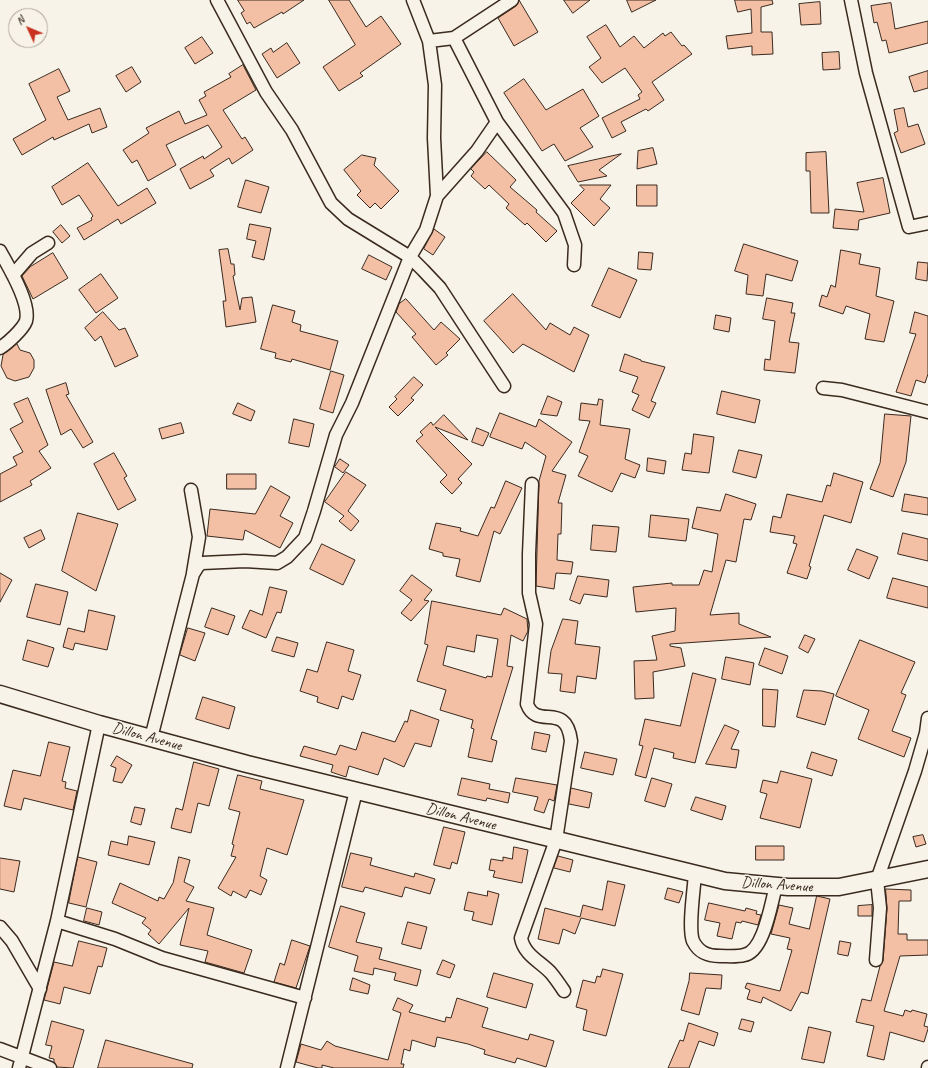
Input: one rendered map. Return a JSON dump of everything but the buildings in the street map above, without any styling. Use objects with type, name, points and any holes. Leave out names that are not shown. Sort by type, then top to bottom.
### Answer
[{"type":"street","points":[[217,0],[266,92],[292,130],[331,203],[348,220],[410,257],[440,288],[504,386]]},
{"type":"street","points":[[193,574],[202,563],[245,561],[277,563],[287,557],[304,538],[314,511],[336,435],[352,403],[410,257],[426,230],[437,196],[434,138],[435,85],[429,41],[413,0]]},
{"type":"street","points":[[429,41],[454,38],[512,0]]},
{"type":"street","points":[[851,0],[866,73],[909,228],[928,223]]},
{"type":"street","points":[[454,38],[497,122],[564,213],[575,245],[574,265]]},
{"type":"street","points":[[437,196],[477,151],[497,122]]},
{"type":"street","points":[[13,275],[32,253],[48,243]]},
{"type":"street","points":[[0,251],[13,275],[25,305],[26,321],[10,341],[0,348]]},
{"type":"street","points":[[823,388],[842,390],[928,412]]},
{"type":"street","points":[[532,484],[529,554],[530,593],[536,624],[528,704],[530,713],[534,716],[553,716],[561,720],[568,729],[571,741],[556,840],[521,938],[522,942],[535,961],[550,972],[564,991]]},
{"type":"street","points":[[151,738],[193,574],[199,537],[191,490]]},
{"type":"street","name":"Dillon Avenue","points":[[0,694],[99,724],[247,764],[725,881],[776,886],[839,887],[928,869]]},
{"type":"street","points":[[876,960],[880,908],[877,880],[915,771],[926,733],[928,718]]},
{"type":"street","points":[[21,1062],[57,922],[99,724]]},
{"type":"street","points":[[287,1068],[356,791]]},
{"type":"street","points":[[695,874],[691,930],[694,941],[701,952],[708,956],[745,956],[751,952],[758,944],[762,935],[776,886]]},
{"type":"street","points":[[57,922],[115,939],[162,958],[305,998]]},
{"type":"street","points":[[0,927],[12,941],[40,989]]},
{"type":"street","points":[[0,1049],[21,1062],[50,1068]]}]
